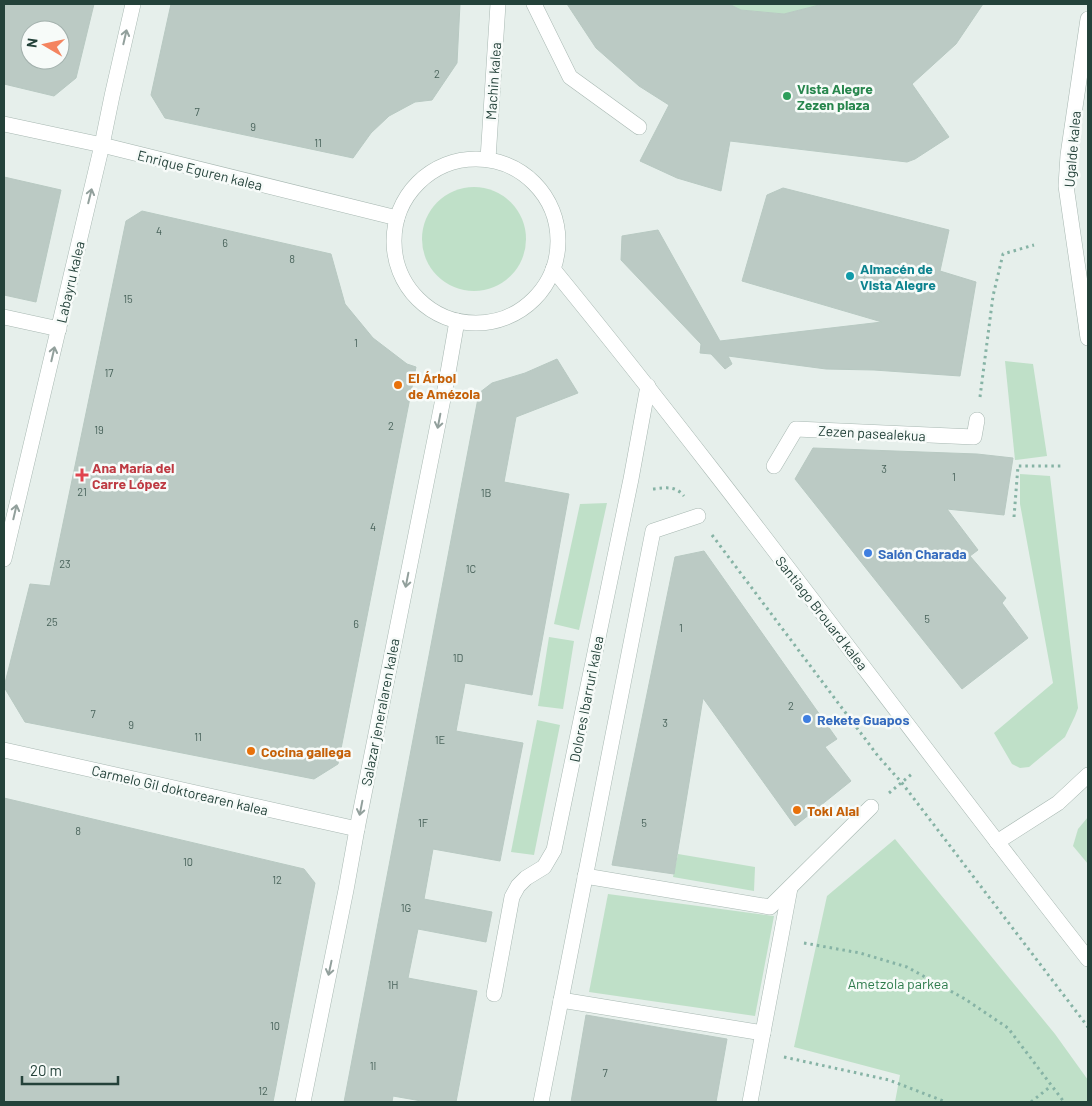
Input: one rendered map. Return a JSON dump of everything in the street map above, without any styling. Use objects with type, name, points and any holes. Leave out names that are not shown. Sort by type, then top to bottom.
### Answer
[{"type":"street","name":"Labayru kalea","points":[[4,559],[102,146],[133,4]]},
{"type":"street","name":"Machin kalea","points":[[488,159],[498,4]]},
{"type":"street","points":[[534,4],[570,77],[639,127]]},
{"type":"street","name":"Ugalde kalea","points":[[1088,19],[1068,155],[1066,186],[1088,338]]},
{"type":"street","name":"Enrique Eguren kalea","points":[[4,124],[397,218]]},
{"type":"street","points":[[464,159],[488,159],[511,166],[531,180],[547,198],[556,221],[558,246],[553,269],[542,290],[525,307],[504,318],[480,324],[457,321],[432,311],[412,294],[398,271],[394,244],[397,218],[406,196],[422,178],[442,166],[464,159]]},
{"type":"street","name":"Santiago Brouard kalea","points":[[553,269],[648,386],[1088,958]]},
{"type":"street","points":[[4,317],[59,329]]},
{"type":"street","name":"Salazar jeneralaren kalea","points":[[303,1102],[457,321]]},
{"type":"street","name":"Dolores Ibarruri kalea","points":[[494,994],[512,896],[526,878],[544,867],[554,850],[625,508],[648,386]]},
{"type":"street","name":"Zezen pasealekua","points":[[774,466],[796,429],[974,437],[977,420]]},
{"type":"street","points":[[541,1102],[653,531],[698,516]]},
{"type":"street","name":"Carmelo Gil doktorearen kalea","points":[[4,750],[357,828]]},
{"type":"street","points":[[997,842],[1058,803],[1088,776]]},
{"type":"street","points":[[585,876],[770,908],[871,807]]},
{"type":"street","points":[[750,1102],[790,888]]},
{"type":"street","points":[[562,1000],[762,1034]]},
{"type":"path","points":[[977,420],[993,296],[1003,254],[1034,245]]},
{"type":"path","points":[[1014,518],[1018,466],[1062,466]]},
{"type":"path","points":[[646,493],[652,489],[666,487],[674,488],[681,492],[878,756],[902,783],[1088,1027]]},
{"type":"path","points":[[871,807],[932,757]]},
{"type":"path","points":[[780,939],[860,953],[906,967],[956,994],[1008,1028],[1064,1102]]},
{"type":"path","points":[[759,1052],[889,1080],[946,1102]]},
{"type":"path","points":[[1031,1102],[1052,1086]]},
{"type":"green space","points":[[729,4],[823,4],[784,14],[741,10]]},
{"type":"green space","points":[[474,187],[494,191],[503,196],[517,210],[522,219],[526,239],[522,259],[517,268],[503,282],[494,287],[474,291],[454,287],[445,282],[431,268],[426,259],[422,239],[426,219],[431,210],[445,196],[454,191]]},
{"type":"green space","points":[[1005,361],[1033,364],[1047,456],[1015,460]]},
{"type":"green space","points":[[1020,474],[1050,476],[1078,708],[1065,737],[1029,767],[1020,768],[1012,764],[994,733],[1053,683],[1020,504]]},
{"type":"green space","points":[[607,503],[579,630],[554,624],[580,504]]},
{"type":"green space","points":[[549,637],[574,641],[563,709],[538,706]]},
{"type":"green space","points":[[537,720],[560,725],[534,855],[511,852]]},
{"type":"green space","points":[[1088,817],[1088,864],[1073,846],[1078,829]]},
{"type":"green space","name":"Ametzola parkea","points":[[895,839],[1055,1034],[1088,1080],[1088,1102],[895,1102],[900,1075],[794,1047],[827,896]]},
{"type":"green space","points":[[678,854],[755,867],[754,891],[673,877]]},
{"type":"green space","points":[[608,894],[774,916],[755,1016],[589,992]]},
{"type":"building","points":[[4,4],[94,4],[76,78],[54,96],[4,84]]},
{"type":"building","points":[[171,4],[460,4],[457,63],[432,100],[415,102],[389,116],[371,133],[353,158],[165,118],[151,95]]},
{"type":"building","name":"Vista Alegre Zezen plaza","points":[[567,4],[729,4],[741,10],[784,14],[823,4],[983,4],[956,44],[912,84],[949,137],[915,159],[907,162],[730,141],[721,191],[677,178],[640,161],[669,105],[639,86],[596,48]]},
{"type":"building","points":[[4,177],[61,190],[36,302],[4,295]]},
{"type":"building","name":"Almacén de Vista Alegre","points":[[783,188],[949,230],[940,271],[976,282],[960,376],[874,370],[826,369],[728,356],[732,364],[725,369],[711,354],[700,353],[701,344],[621,260],[622,236],[658,230],[720,341],[882,322],[742,281],[767,195]]},
{"type":"building","points":[[142,211],[331,254],[345,304],[373,338],[407,364],[416,367],[338,764],[314,779],[25,722],[4,687],[30,584],[50,586],[126,221]]},
{"type":"building","points":[[557,359],[578,393],[516,417],[504,482],[569,494],[532,695],[465,683],[456,731],[523,743],[500,861],[433,849],[424,899],[492,912],[486,942],[418,929],[408,978],[477,991],[456,1102],[427,1102],[393,1096],[392,1102],[344,1102],[479,393],[492,383],[525,373]]},
{"type":"building","points":[[813,448],[977,454],[1013,458],[1004,515],[947,509],[978,550],[970,556],[1006,598],[1002,603],[1028,638],[962,689],[795,479]]},
{"type":"building","points":[[704,551],[837,739],[825,747],[851,781],[795,826],[703,698],[674,874],[612,865],[675,557]]},
{"type":"building","points":[[4,798],[304,869],[315,883],[273,1102],[4,1102]]},
{"type":"building","points":[[586,1015],[727,1039],[716,1102],[571,1102]]},
{"type":"place","name":"Vista Alegre Zezen plaza","points":[[787,96]]},
{"type":"place","name":"Almacén de Vista Alegre","points":[[850,276]]},
{"type":"place","name":"El Árbol de Amézola","points":[[398,385]]},
{"type":"place","name":"Ana María del Carre López","points":[[82,475]]},
{"type":"place","name":"Salón Charada","points":[[868,553]]},
{"type":"place","name":"Rekete Guapos","points":[[807,719]]},
{"type":"place","name":"Cocina gallega","points":[[251,751]]},
{"type":"place","name":"Toki Alai","points":[[797,810]]}]
